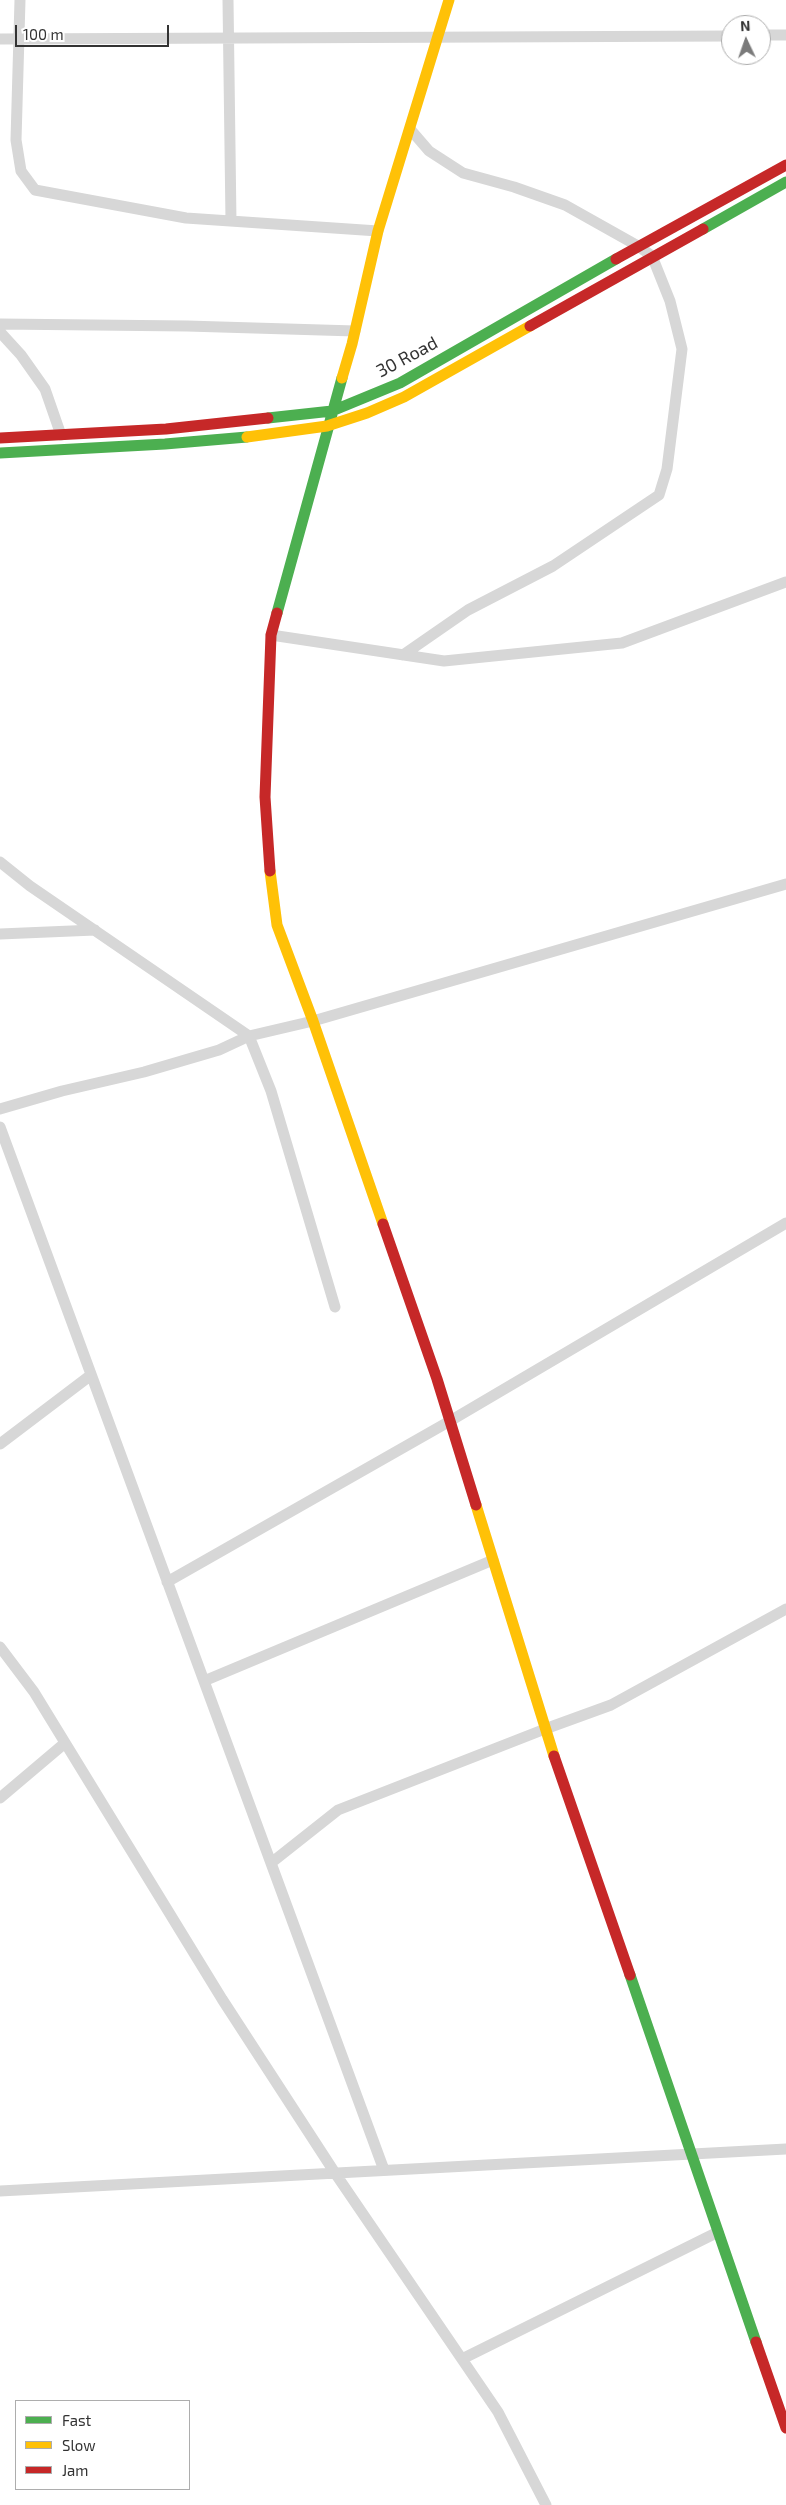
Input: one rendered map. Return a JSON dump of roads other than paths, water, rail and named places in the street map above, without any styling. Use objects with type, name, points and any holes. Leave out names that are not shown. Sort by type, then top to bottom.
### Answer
[{"type":"street","points":[[20,0],[16,140],[21,171],[35,190],[186,218],[378,231]]},
{"type":"street","points":[[228,0],[231,221]]},
{"type":"street","points":[[449,0],[440,36],[378,231],[355,331],[271,635],[266,797],[269,866],[277,924],[313,1021],[450,1421],[545,1729],[786,2428]]},
{"type":"street","points":[[771,36],[786,35]]},
{"type":"street","points":[[0,39],[721,36]]},
{"type":"street","points":[[403,655],[468,610],[554,566],[659,495],[667,469],[682,350],[670,301],[652,256],[638,246],[564,205],[514,187],[463,173],[429,151],[410,129]]},
{"type":"street","name":"30 Road","points":[[0,438],[186,427],[332,411],[400,383],[638,246],[786,165]]},
{"type":"street","name":"30 Road","points":[[0,453],[165,444],[254,436],[328,426],[404,397],[786,182]]},
{"type":"street","points":[[0,324],[187,326],[355,331]]},
{"type":"street","points":[[0,332],[21,355],[45,389],[61,435]]},
{"type":"street","points":[[271,635],[444,661],[622,643],[786,582]]},
{"type":"street","points":[[0,862],[249,1036],[271,1091],[334,1307]]},
{"type":"street","points":[[0,1109],[62,1090],[144,1072],[220,1050],[249,1036],[313,1021],[786,884]]},
{"type":"street","points":[[0,934],[95,930]]},
{"type":"street","points":[[0,1127],[384,2170]]},
{"type":"street","points":[[167,1582],[450,1421],[786,1223]]},
{"type":"street","points":[[0,1444],[91,1375]]},
{"type":"street","points":[[204,1682],[493,1560]]},
{"type":"street","points":[[270,1862],[338,1810],[611,1705],[786,1608]]},
{"type":"street","points":[[0,1647],[34,1692],[222,1999],[335,2173],[498,2412],[546,2505]]},
{"type":"street","points":[[0,1798],[65,1743]]},
{"type":"street","points":[[0,2191],[786,2149]]},
{"type":"street","points":[[462,2359],[718,2232]]}]
